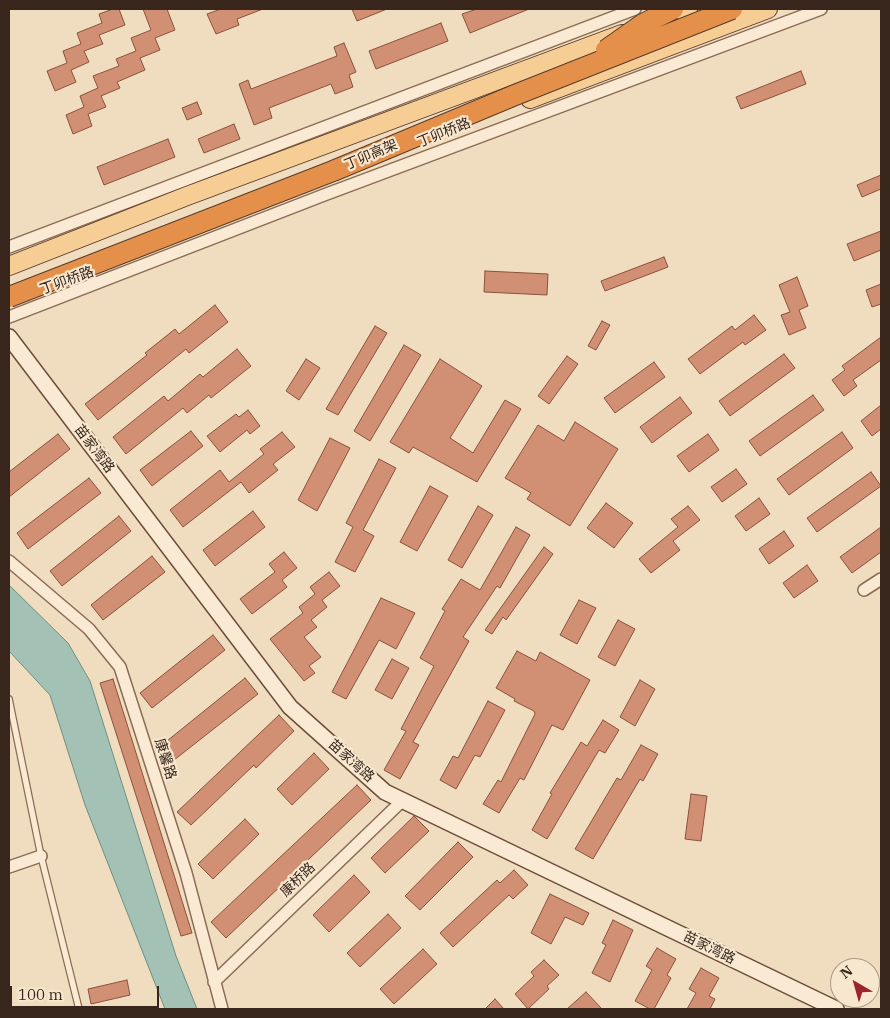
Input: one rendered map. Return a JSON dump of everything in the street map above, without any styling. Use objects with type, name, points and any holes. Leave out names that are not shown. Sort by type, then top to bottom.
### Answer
[{"type":"highway","name":"丁卯高架","points":[[9,282],[606,50],[702,9]]},
{"type":"highway","name":"丁卯高架","points":[[9,297],[333,170],[732,9]]},
{"type":"highway","points":[[606,50],[642,24],[663,13]]},
{"type":"main road","points":[[9,266],[663,13],[688,9]]},
{"type":"main road","name":"丁卯桥路","points":[[9,304],[35,292],[145,253],[491,114],[672,47],[768,9]]},
{"type":"street","points":[[9,247],[635,9]]},
{"type":"street","points":[[9,317],[324,195],[822,9]]},
{"type":"street","points":[[663,13],[672,47]]},
{"type":"street","name":"苗家湾路","points":[[9,337],[290,707],[385,792],[836,1009]]},
{"type":"street","name":"康馨路","points":[[9,561],[90,629],[120,667],[186,873],[222,1009]]},
{"type":"street","points":[[864,590],[881,579]]},
{"type":"street","name":"康桥路","points":[[214,982],[402,800]]},
{"type":"street","points":[[9,868],[41,856]]},
{"type":"lane","points":[[9,699],[41,856],[79,1009]]},
{"type":"shaded area","points":[[9,585],[68,643],[90,681],[176,956],[197,1009],[165,1009],[85,805],[50,695],[9,651]]},
{"type":"building","points":[[119,9],[125,25],[99,35],[103,44],[84,51],[89,62],[71,70],[76,82],[55,91],[47,71],[67,63],[63,51],[81,44],[77,33],[102,23],[99,14]]},
{"type":"building","points":[[143,9],[167,9],[175,30],[155,38],[160,50],[140,58],[145,70],[117,82],[120,88],[101,96],[106,107],[88,114],[92,126],[73,134],[66,115],[84,107],[80,96],[98,88],[93,76],[119,66],[116,59],[136,51],[131,38],[151,30]]},
{"type":"building","points":[[221,9],[263,9],[237,19],[239,25],[216,34],[207,14]]},
{"type":"building","points":[[352,9],[387,9],[357,21]]},
{"type":"building","points":[[477,9],[529,9],[470,33],[462,14]]},
{"type":"building","points":[[441,23],[448,41],[376,69],[369,51]]},
{"type":"building","points":[[344,43],[356,72],[349,75],[353,87],[335,94],[331,84],[269,108],[272,118],[254,125],[239,84],[248,80],[251,89],[337,56],[334,47]]},
{"type":"building","points":[[801,71],[806,84],[741,109],[736,97]]},
{"type":"building","points":[[197,102],[202,114],[187,120],[182,108]]},
{"type":"building","points":[[234,124],[240,139],[204,153],[198,139]]},
{"type":"building","points":[[168,139],[175,157],[104,185],[97,167]]},
{"type":"building","points":[[881,175],[881,189],[862,197],[857,185]]},
{"type":"building","points":[[881,231],[881,250],[854,261],[847,244]]},
{"type":"building","points":[[664,257],[668,267],[605,291],[601,281]]},
{"type":"building","points":[[485,271],[548,274],[547,295],[484,292]]},
{"type":"building","points":[[797,277],[808,306],[799,310],[806,328],[789,335],[781,315],[790,312],[779,285]]},
{"type":"building","points":[[881,284],[881,304],[872,307],[866,290]]},
{"type":"building","points":[[215,305],[228,322],[189,353],[186,349],[98,420],[85,404],[147,355],[145,353],[175,329],[179,334]]},
{"type":"building","points":[[754,315],[766,330],[745,345],[743,342],[700,374],[688,359],[732,326],[735,330]]},
{"type":"building","points":[[602,321],[610,325],[596,350],[588,346]]},
{"type":"building","points":[[375,326],[387,333],[338,415],[326,409]]},
{"type":"building","points":[[881,337],[881,360],[853,380],[857,386],[844,396],[832,380],[845,370],[842,366]]},
{"type":"building","points":[[404,345],[421,355],[370,441],[354,431]]},
{"type":"building","points":[[237,349],[251,366],[211,398],[209,395],[187,413],[183,408],[126,454],[113,437],[164,396],[168,401],[200,374],[203,377]]},
{"type":"building","points":[[784,354],[795,368],[730,416],[719,401]]},
{"type":"building","points":[[567,356],[578,364],[549,404],[538,396]]},
{"type":"building","points":[[306,359],[320,368],[299,400],[286,391]]},
{"type":"building","points":[[440,359],[482,386],[450,438],[473,453],[505,400],[521,409],[477,482],[413,447],[409,453],[390,442]]},
{"type":"building","points":[[654,362],[665,377],[615,413],[604,398]]},
{"type":"building","points":[[813,395],[824,410],[760,456],[749,441]]},
{"type":"building","points":[[680,397],[692,413],[652,443],[640,427]]},
{"type":"building","points":[[881,405],[881,429],[872,436],[861,421]]},
{"type":"building","points":[[248,410],[260,426],[250,434],[247,430],[220,452],[207,436],[236,414],[239,417]]},
{"type":"building","points":[[575,422],[618,449],[570,526],[527,499],[531,493],[505,478],[538,425],[564,441]]},
{"type":"building","points":[[191,431],[203,446],[152,486],[140,470]]},
{"type":"building","points":[[282,432],[295,447],[273,464],[278,470],[249,493],[241,482],[183,527],[170,510],[220,470],[229,482],[264,454],[260,449]]},
{"type":"building","points":[[842,432],[853,448],[789,495],[777,479]]},
{"type":"building","points":[[58,434],[70,449],[9,497],[9,472]]},
{"type":"building","points":[[708,434],[719,450],[689,472],[677,456]]},
{"type":"building","points":[[330,438],[350,448],[317,511],[298,500]]},
{"type":"building","points":[[379,459],[396,468],[363,530],[374,536],[355,572],[335,562],[353,527],[346,523]]},
{"type":"building","points":[[736,469],[747,484],[722,502],[711,487]]},
{"type":"building","points":[[871,472],[881,486],[817,532],[807,518]]},
{"type":"building","points":[[89,478],[101,493],[28,549],[17,533]]},
{"type":"building","points":[[430,486],[448,496],[417,551],[400,542]]},
{"type":"building","points":[[759,498],[770,514],[746,531],[735,516]]},
{"type":"building","points":[[606,503],[633,523],[614,548],[587,528]]},
{"type":"building","points":[[478,506],[493,515],[462,568],[448,560]]},
{"type":"building","points":[[688,506],[700,520],[673,541],[680,550],[651,573],[639,559],[678,527],[671,519]]},
{"type":"building","points":[[253,511],[265,527],[215,566],[203,550]]},
{"type":"building","points":[[119,516],[131,531],[62,586],[50,571]]},
{"type":"building","points":[[516,527],[530,535],[500,588],[497,586],[463,637],[469,641],[413,742],[419,745],[400,779],[384,770],[406,731],[401,729],[434,666],[420,658],[445,611],[442,609],[461,579],[480,590]]},
{"type":"building","points":[[881,527],[881,552],[852,573],[840,557]]},
{"type":"building","points":[[784,531],[794,546],[769,564],[759,549]]},
{"type":"building","points":[[544,547],[553,554],[506,620],[503,617],[492,634],[485,630]]},
{"type":"building","points":[[284,552],[297,568],[282,580],[287,587],[252,614],[240,599],[275,572],[269,564]]},
{"type":"building","points":[[152,556],[165,572],[103,620],[91,605]]},
{"type":"building","points":[[807,565],[818,581],[794,598],[783,583]]},
{"type":"building","points":[[329,572],[340,586],[322,600],[327,607],[311,620],[317,627],[304,637],[321,657],[309,666],[315,673],[304,681],[270,639],[303,613],[299,607],[315,594],[310,587]]},
{"type":"building","points":[[381,598],[415,613],[396,649],[379,640],[346,699],[332,692]]},
{"type":"building","points":[[579,600],[596,608],[577,644],[560,635]]},
{"type":"building","points":[[618,620],[635,629],[615,666],[598,657]]},
{"type":"building","points":[[213,635],[225,650],[152,708],[140,693]]},
{"type":"building","points":[[517,651],[536,661],[540,652],[590,680],[563,730],[552,725],[524,780],[520,778],[499,813],[483,804],[498,780],[501,782],[535,714],[534,711],[514,701],[515,699],[496,688]]},
{"type":"building","points":[[392,659],[409,668],[392,699],[375,690]]},
{"type":"building","points":[[245,678],[258,694],[169,764],[157,749]]},
{"type":"building","points":[[113,679],[192,933],[181,936],[100,683]]},
{"type":"building","points":[[640,680],[655,689],[635,726],[620,717]]},
{"type":"building","points":[[488,701],[505,710],[480,757],[475,755],[456,789],[440,780],[453,756],[458,758]]},
{"type":"building","points":[[279,715],[294,731],[256,768],[254,765],[191,825],[177,812]]},
{"type":"building","points":[[603,720],[619,730],[605,753],[599,750],[547,839],[532,830],[552,794],[550,793],[581,742],[587,746]]},
{"type":"building","points":[[641,745],[658,754],[643,781],[640,779],[593,859],[575,849],[617,778],[621,780]]},
{"type":"building","points":[[314,753],[329,769],[292,805],[277,789]]},
{"type":"building","points":[[357,785],[371,800],[226,938],[211,922]]},
{"type":"building","points":[[691,794],[707,796],[701,841],[685,839]]},
{"type":"building","points":[[414,816],[429,831],[385,873],[371,858]]},
{"type":"building","points":[[245,819],[259,834],[213,879],[198,864]]},
{"type":"building","points":[[458,842],[473,857],[420,910],[405,896]]},
{"type":"building","points":[[514,870],[528,885],[513,899],[509,895],[453,947],[440,933],[497,880],[500,883]]},
{"type":"building","points":[[354,875],[370,892],[329,932],[313,915]]},
{"type":"building","points":[[550,894],[589,913],[583,925],[565,917],[551,944],[531,933]]},
{"type":"building","points":[[388,914],[401,928],[360,967],[347,953]]},
{"type":"building","points":[[613,920],[633,930],[610,982],[592,973],[606,945],[602,943]]},
{"type":"building","points":[[657,948],[676,959],[667,975],[671,978],[654,1009],[650,1009],[635,1001],[652,970],[646,966]]},
{"type":"building","points":[[423,949],[437,964],[394,1004],[380,989]]},
{"type":"building","points":[[544,960],[559,975],[547,986],[549,989],[528,1009],[515,994],[534,976],[531,972]]},
{"type":"building","points":[[701,968],[719,978],[709,996],[715,999],[710,1009],[687,1009],[696,993],[689,989]]},
{"type":"building","points":[[127,980],[130,995],[91,1004],[88,989]]},
{"type":"building","points":[[586,992],[602,1009],[567,1009]]},
{"type":"building","points":[[495,999],[504,1009],[485,1009]]}]
